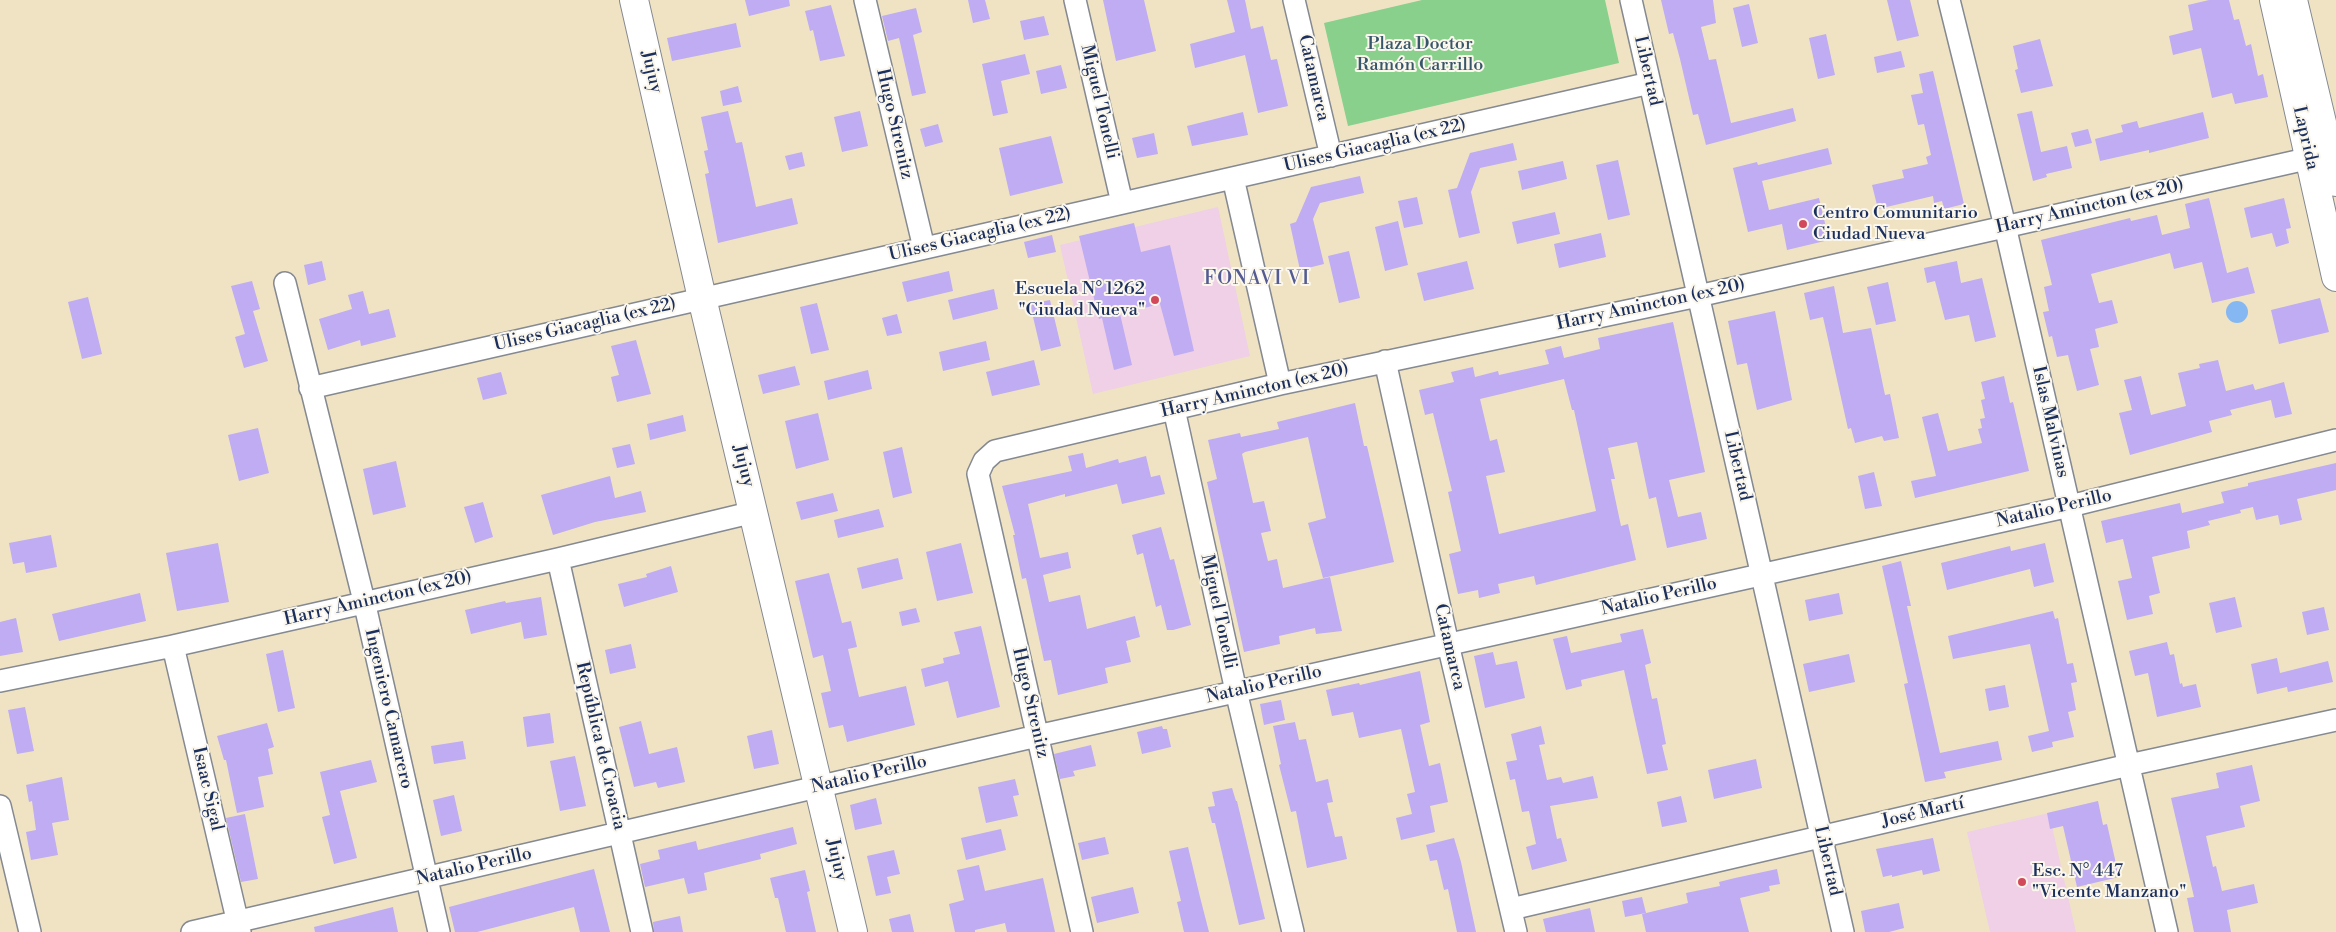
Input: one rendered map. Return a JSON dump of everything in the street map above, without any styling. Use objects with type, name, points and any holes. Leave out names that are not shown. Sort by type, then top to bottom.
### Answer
[{"type":"main road","name":"Jujuy","points":[[634,0],[702,298],[853,932]]},
{"type":"main road","name":"Laprida","points":[[2274,0],[2336,182]]},
{"type":"main road","name":"Laprida","points":[[2293,0],[2325,154],[2336,277]]},
{"type":"street","name":"Hugo Strenitz","points":[[865,0],[924,248]]},
{"type":"street","name":"Miguel Tonelli","points":[[1075,0],[1122,203]]},
{"type":"street","name":"Catamarca","points":[[1294,0],[1331,156]]},
{"type":"street","name":"Libertad","points":[[1631,0],[1843,932]]},
{"type":"street","name":"Islas Malvinas","points":[[1949,0],[2005,226],[2168,932]]},
{"type":"street","name":"Ulises Giacaglia (ex 22)","points":[[310,388],[1650,83]]},
{"type":"street","name":"Harry Amincton (ex 20)","points":[[978,474],[984,461],[995,451],[1280,384],[1698,296],[2325,154]]},
{"type":"street","points":[[1233,178],[1280,384]]},
{"type":"street","name":"Ingeniero Camarero","points":[[285,283],[364,601],[439,932]]},
{"type":"street","name":"Catamarca","points":[[1385,362],[1448,644],[1516,932]]},
{"type":"street","name":"Miguel Tonelli","points":[[1174,409],[1236,691],[1293,932]]},
{"type":"street","name":"Natalio Perillo","points":[[192,932],[239,926],[426,878],[1037,736],[2070,506],[2336,440]]},
{"type":"street","name":"Hugo Strenitz","points":[[978,474],[1082,932]]},
{"type":"street","name":"Harry Amincton (ex 20)","points":[[0,681],[173,646],[364,601],[558,559],[754,512]]},
{"type":"street","name":"República de Croacia","points":[[558,559],[642,932]]},
{"type":"street","name":"Isaac Sigal","points":[[173,646],[239,926]]},
{"type":"street","name":"José Martí","points":[[1511,909],[2129,764],[2336,720]]},
{"type":"street","points":[[0,806],[30,932]]},
{"type":"shaded area","name":"Escuela N° 1262 \"Ciudad Nueva\"","points":[[1218,207],[1250,356],[1093,394],[1060,245]]},
{"type":"shaded area","name":"Esc. N° 447 \"Vicente Manzano\"","points":[[2049,813],[2076,932],[1990,932],[1967,832]]},
{"type":"green space","name":"Plaza Doctor Ramón Carrillo","points":[[1422,0],[1605,0],[1619,63],[1348,126],[1324,23]]},
{"type":"water","points":[[2237,301],[2245,304],[2248,312],[2245,320],[2237,323],[2229,320],[2226,312],[2229,304]]},
{"type":"building","points":[[745,0],[789,0],[790,6],[749,16]]},
{"type":"building","points":[[968,0],[985,0],[990,19],[973,23]]},
{"type":"building","points":[[1103,0],[1144,0],[1156,51],[1116,61]]},
{"type":"building","points":[[1227,0],[1245,0],[1251,29],[1263,26],[1271,60],[1277,59],[1288,106],[1258,113],[1245,55],[1195,68],[1190,44],[1235,32]]},
{"type":"building","points":[[1661,0],[1713,0],[1716,23],[1701,27],[1709,60],[1716,59],[1731,123],[1793,108],[1796,121],[1706,145],[1698,114],[1693,115],[1673,33],[1669,34]]},
{"type":"building","points":[[1887,0],[1910,0],[1919,36],[1897,41]]},
{"type":"building","points":[[2209,0],[2229,0],[2234,20],[2239,19],[2246,46],[2251,44],[2258,76],[2263,74],[2268,97],[2235,104],[2232,93],[2212,98],[2201,48],[2173,55],[2169,36],[2193,30],[2188,5]]},
{"type":"building","points":[[1749,4],[1758,43],[1742,47],[1733,8]]},
{"type":"building","points":[[831,5],[845,56],[820,61],[813,30],[810,31],[805,11]]},
{"type":"building","points":[[916,8],[922,32],[913,35],[926,93],[912,96],[899,38],[888,41],[882,16]]},
{"type":"building","points":[[1044,16],[1049,35],[1024,40],[1020,21]]},
{"type":"building","points":[[736,23],[741,47],[672,61],[667,38]]},
{"type":"building","points":[[1826,34],[1835,75],[1818,79],[1809,38]]},
{"type":"building","points":[[2040,39],[2053,86],[2021,93],[2015,70],[2018,69],[2013,46]]},
{"type":"building","points":[[1901,51],[1905,67],[1877,73],[1874,57]]},
{"type":"building","points":[[1025,54],[1030,74],[1001,81],[1008,113],[993,116],[982,64]]},
{"type":"building","points":[[1061,65],[1067,88],[1041,94],[1036,71]]},
{"type":"building","points":[[1933,71],[1964,204],[1944,209],[1942,201],[1934,203],[1933,196],[1878,209],[1872,185],[1904,178],[1902,170],[1928,164],[1926,157],[1931,155],[1924,124],[1918,125],[1911,95],[1923,93],[1919,74]]},
{"type":"building","points":[[738,86],[742,102],[723,106],[720,91]]},
{"type":"building","points":[[728,111],[736,143],[742,142],[756,207],[792,198],[798,224],[718,243],[705,174],[709,173],[704,151],[708,150],[701,117]]},
{"type":"building","points":[[860,111],[868,146],[842,152],[834,117]]},
{"type":"building","points":[[2032,111],[2041,152],[2067,146],[2072,168],[2046,174],[2047,177],[2033,181],[2017,114]]},
{"type":"building","points":[[1243,112],[1248,135],[1192,146],[1187,126]]},
{"type":"building","points":[[2203,112],[2209,138],[2149,153],[2149,150],[2100,161],[2095,139],[2123,132],[2121,125],[2137,121],[2139,128]]},
{"type":"building","points":[[938,124],[943,142],[925,147],[920,129]]},
{"type":"building","points":[[2088,129],[2092,143],[2075,147],[2071,133]]},
{"type":"building","points":[[1154,133],[1158,154],[1137,158],[1132,138]]},
{"type":"building","points":[[1051,136],[1063,183],[1010,196],[999,148]]},
{"type":"building","points":[[1513,143],[1517,160],[1480,168],[1471,192],[1480,233],[1459,238],[1448,190],[1457,188],[1470,153]]},
{"type":"building","points":[[1828,148],[1832,164],[1762,181],[1769,210],[1819,198],[1829,240],[1787,250],[1782,224],[1748,232],[1733,168],[1757,162],[1758,165]]},
{"type":"building","points":[[802,152],[805,166],[789,170],[785,156]]},
{"type":"building","points":[[1618,160],[1630,215],[1608,220],[1596,165]]},
{"type":"building","points":[[1563,161],[1567,179],[1522,190],[1518,171]]},
{"type":"building","points":[[1360,176],[1364,193],[1320,203],[1313,219],[1324,264],[1300,270],[1290,224],[1296,222],[1311,187]]},
{"type":"building","points":[[1417,197],[1423,224],[1404,228],[1398,201]]},
{"type":"building","points":[[2209,198],[2227,273],[2248,267],[2255,293],[2212,303],[2202,262],[2174,269],[2170,253],[2091,274],[2099,303],[2112,300],[2118,323],[2095,329],[2099,347],[2090,349],[2099,385],[2077,391],[2068,355],[2057,357],[2052,336],[2049,337],[2043,312],[2049,311],[2044,287],[2052,285],[2041,240],[2130,218],[2131,221],[2157,215],[2162,235],[2190,228],[2185,204]]},
{"type":"building","points":[[2284,198],[2291,228],[2286,229],[2289,243],[2276,247],[2272,233],[2251,238],[2244,208]]},
{"type":"building","points":[[1555,212],[1560,234],[1517,244],[1512,222]]},
{"type":"building","points":[[1398,221],[1408,265],[1385,271],[1375,227]]},
{"type":"building","points":[[1134,223],[1141,252],[1170,245],[1194,351],[1174,356],[1160,304],[1120,314],[1132,365],[1114,370],[1102,318],[1099,319],[1079,236]]},
{"type":"building","points":[[1601,233],[1606,257],[1559,268],[1554,244]]},
{"type":"building","points":[[1052,235],[1056,252],[1028,258],[1024,242]]},
{"type":"building","points":[[1349,251],[1360,298],[1339,303],[1328,256]]},
{"type":"building","points":[[322,261],[326,280],[308,285],[304,265]]},
{"type":"building","points":[[1467,261],[1474,289],[1424,301],[1417,273]]},
{"type":"building","points":[[1957,261],[1961,283],[1982,278],[1996,337],[1975,342],[1969,315],[1945,320],[1935,281],[1927,283],[1924,268]]},
{"type":"building","points":[[949,271],[953,291],[907,302],[902,282]]},
{"type":"building","points":[[252,281],[260,309],[253,311],[268,361],[244,368],[235,337],[245,334],[231,286]]},
{"type":"building","points":[[1888,282],[1896,321],[1876,325],[1867,287]]},
{"type":"building","points":[[1834,286],[1843,333],[1871,328],[1885,395],[1890,394],[1899,438],[1884,441],[1882,436],[1855,443],[1851,428],[1848,429],[1823,317],[1810,320],[1804,293]]},
{"type":"building","points":[[994,289],[998,309],[953,320],[948,300]]},
{"type":"building","points":[[363,291],[369,314],[389,309],[396,337],[361,346],[360,340],[328,350],[319,319],[352,309],[348,295]]},
{"type":"building","points":[[88,297],[102,354],[82,359],[68,302]]},
{"type":"building","points":[[2320,298],[2329,332],[2279,344],[2271,310]]},
{"type":"building","points":[[1050,300],[1061,346],[1041,351],[1030,304]]},
{"type":"building","points":[[817,303],[829,350],[811,354],[800,307]]},
{"type":"building","points":[[1775,311],[1792,400],[1757,410],[1747,363],[1737,365],[1728,321]]},
{"type":"building","points":[[897,314],[902,333],[887,336],[882,318]]},
{"type":"building","points":[[1673,322],[1705,472],[1669,480],[1678,517],[1701,512],[1707,539],[1667,548],[1656,497],[1649,499],[1637,442],[1608,448],[1615,479],[1611,479],[1621,526],[1628,524],[1636,560],[1536,585],[1534,576],[1498,584],[1500,593],[1479,598],[1478,590],[1458,594],[1449,554],[1461,551],[1448,492],[1452,491],[1433,413],[1425,415],[1419,390],[1454,382],[1451,372],[1473,367],[1475,377],[1498,371],[1499,375],[1549,364],[1545,350],[1561,346],[1564,358],[1600,349],[1598,338]],"holes":[[[1564,379],[1572,410],[1574,410],[1596,511],[1499,534],[1486,476],[1505,472],[1497,439],[1490,441],[1480,399]]]},
{"type":"building","points":[[636,340],[651,394],[617,402],[611,377],[619,375],[611,346]]},
{"type":"building","points":[[986,341],[990,360],[943,371],[939,352]]},
{"type":"building","points":[[1034,360],[1040,385],[992,396],[986,372]]},
{"type":"building","points":[[2218,360],[2226,391],[2253,384],[2255,390],[2284,382],[2292,414],[2275,418],[2271,400],[2230,410],[2232,415],[2209,421],[2212,432],[2130,455],[2119,413],[2132,410],[2124,380],[2141,376],[2151,415],[2186,406],[2178,373],[2200,368],[2199,364]]},
{"type":"building","points":[[795,366],[800,385],[763,394],[758,375]]},
{"type":"building","points":[[868,370],[872,389],[828,400],[824,381]]},
{"type":"building","points":[[501,372],[507,394],[483,400],[477,378]]},
{"type":"building","points":[[2004,376],[2010,403],[2013,402],[2029,471],[1915,498],[1911,481],[1936,476],[1922,417],[1938,413],[1948,451],[1982,443],[1978,429],[1982,428],[1980,419],[1985,418],[1981,400],[1985,399],[1981,382]]},
{"type":"building","points":[[1355,403],[1364,446],[1367,446],[1394,562],[1323,578],[1308,523],[1326,518],[1308,437],[1245,452],[1242,454],[1253,503],[1264,501],[1271,531],[1261,533],[1268,561],[1277,559],[1283,588],[1330,577],[1342,631],[1316,634],[1315,628],[1279,636],[1280,644],[1244,652],[1207,482],[1217,479],[1208,440],[1240,433],[1241,437],[1279,429],[1277,422]]},
{"type":"building","points":[[818,413],[829,460],[796,469],[785,421]]},
{"type":"building","points":[[683,415],[686,431],[650,440],[647,424]]},
{"type":"building","points":[[258,428],[269,473],[239,481],[228,435]]},
{"type":"building","points":[[630,444],[635,464],[617,468],[612,448]]},
{"type":"building","points":[[902,447],[912,493],[893,498],[883,452]]},
{"type":"building","points":[[1083,453],[1086,468],[1118,459],[1119,463],[1146,456],[1151,477],[1160,475],[1165,494],[1122,504],[1117,484],[1065,497],[1065,494],[1028,504],[1040,558],[1068,552],[1071,568],[1043,575],[1049,602],[1080,595],[1087,629],[1135,616],[1140,637],[1126,641],[1131,662],[1105,668],[1108,683],[1058,695],[1051,660],[1044,661],[1026,578],[1022,579],[1013,535],[1015,535],[1002,486],[1072,471],[1068,456]]},
{"type":"building","points":[[396,461],[406,507],[373,515],[363,469]]},
{"type":"building","points":[[2336,463],[2336,490],[2297,499],[2302,520],[2280,525],[2278,515],[2256,520],[2253,507],[2240,510],[2241,513],[2208,521],[2210,525],[2187,531],[2190,548],[2152,557],[2160,593],[2149,596],[2153,614],[2127,620],[2118,581],[2132,578],[2123,539],[2106,543],[2101,521],[2180,503],[2182,513],[2224,503],[2221,492],[2248,486],[2248,483]]},
{"type":"building","points":[[1874,472],[1882,506],[1865,509],[1858,476]]},
{"type":"building","points":[[610,476],[615,498],[641,491],[646,512],[595,522],[553,535],[541,495]]},
{"type":"building","points":[[833,493],[838,511],[801,520],[796,502]]},
{"type":"building","points":[[483,502],[493,537],[475,543],[464,507]]},
{"type":"building","points":[[879,509],[884,527],[838,538],[834,520]]},
{"type":"building","points":[[1161,527],[1170,560],[1174,559],[1191,625],[1173,630],[1167,630],[1161,605],[1156,607],[1143,553],[1137,555],[1132,535]]},
{"type":"building","points":[[51,535],[57,567],[26,573],[24,562],[13,564],[9,543]]},
{"type":"building","points":[[218,543],[229,602],[177,611],[166,553]]},
{"type":"building","points":[[961,543],[973,593],[937,601],[926,552]]},
{"type":"building","points":[[2045,543],[2054,582],[2034,587],[2030,569],[1947,590],[1941,563],[2010,546],[2011,551]]},
{"type":"building","points":[[898,558],[903,579],[862,589],[857,568]]},
{"type":"building","points":[[1901,561],[1911,606],[1907,606],[1940,753],[1998,741],[2002,760],[1944,772],[1946,778],[1925,782],[1904,684],[1908,683],[1882,566]]},
{"type":"building","points":[[671,566],[678,592],[624,607],[618,584],[647,577],[646,574]]},
{"type":"building","points":[[829,573],[842,623],[851,621],[857,647],[848,649],[859,697],[906,686],[915,725],[847,742],[843,725],[829,728],[821,693],[831,691],[823,655],[813,658],[795,581]]},
{"type":"building","points":[[140,593],[146,621],[59,641],[52,614]]},
{"type":"building","points":[[1839,593],[1843,614],[1809,621],[1805,600]]},
{"type":"building","points":[[541,597],[547,635],[524,639],[521,622],[471,634],[465,610],[505,601],[506,603]]},
{"type":"building","points":[[2235,597],[2242,627],[2216,633],[2209,603]]},
{"type":"building","points":[[2324,607],[2329,630],[2307,635],[2302,612]]},
{"type":"building","points":[[916,608],[920,622],[902,626],[899,612]]},
{"type":"building","points":[[2053,611],[2055,619],[2058,618],[2067,664],[2073,663],[2077,682],[2071,683],[2076,710],[2068,712],[2074,737],[2052,742],[2053,747],[2032,752],[2028,736],[2049,731],[2030,644],[1953,659],[1948,636]]},
{"type":"building","points":[[16,618],[23,652],[0,656],[0,622]]},
{"type":"building","points":[[981,626],[1000,707],[957,718],[948,681],[925,687],[921,669],[944,663],[943,658],[960,654],[954,632]]},
{"type":"building","points":[[1643,629],[1651,663],[1645,665],[1652,699],[1657,698],[1666,744],[1662,745],[1668,770],[1647,774],[1624,670],[1581,680],[1582,686],[1566,690],[1553,639],[1567,636],[1571,653],[1622,642],[1620,634]]},
{"type":"building","points":[[2167,642],[2170,655],[2174,654],[2180,684],[2182,683],[2183,687],[2196,684],[2201,707],[2157,717],[2148,673],[2135,676],[2129,651]]},
{"type":"building","points":[[631,644],[636,668],[610,674],[605,650]]},
{"type":"building","points":[[283,650],[295,708],[278,712],[266,654]]},
{"type":"building","points":[[1493,652],[1496,665],[1517,661],[1525,698],[1485,708],[1474,656]]},
{"type":"building","points":[[1849,654],[1855,682],[1809,692],[1803,664]]},
{"type":"building","points":[[2277,658],[2280,673],[2328,661],[2333,682],[2288,692],[2287,687],[2257,694],[2251,664]]},
{"type":"building","points":[[1420,671],[1430,722],[1420,725],[1429,766],[1440,763],[1448,802],[1430,806],[1435,832],[1401,840],[1396,818],[1412,814],[1407,794],[1415,792],[1401,729],[1359,738],[1353,712],[1332,716],[1326,690],[1359,683],[1360,685]]},
{"type":"building","points":[[2005,685],[2009,707],[1989,711],[1985,689]]},
{"type":"building","points":[[1281,700],[1285,720],[1264,725],[1260,704]]},
{"type":"building","points":[[25,707],[34,751],[17,754],[8,710]]},
{"type":"building","points":[[550,713],[554,743],[527,747],[523,717]]},
{"type":"building","points":[[641,721],[649,754],[677,747],[685,782],[658,788],[656,782],[634,787],[619,727]]},
{"type":"building","points":[[1295,722],[1299,740],[1306,739],[1316,782],[1328,779],[1333,802],[1327,803],[1335,837],[1342,836],[1347,859],[1307,868],[1296,811],[1291,812],[1279,765],[1281,764],[1273,726]]},
{"type":"building","points":[[267,723],[274,747],[268,749],[273,774],[258,777],[264,807],[237,813],[226,760],[224,760],[217,736]]},
{"type":"building","points":[[1162,726],[1163,729],[1167,729],[1171,747],[1142,754],[1137,732]]},
{"type":"building","points":[[1541,726],[1545,744],[1539,745],[1547,780],[1561,777],[1563,783],[1593,776],[1598,798],[1550,806],[1557,839],[1561,838],[1567,861],[1532,870],[1526,847],[1536,844],[1529,811],[1522,812],[1515,779],[1510,780],[1506,762],[1517,760],[1511,734]]},
{"type":"building","points":[[772,730],[779,764],[754,769],[747,736]]},
{"type":"building","points":[[463,741],[466,759],[434,764],[431,746]]},
{"type":"building","points":[[1091,745],[1096,766],[1073,771],[1075,776],[1060,779],[1054,754]]},
{"type":"building","points":[[575,756],[586,806],[560,811],[550,761]]},
{"type":"building","points":[[1756,759],[1762,788],[1714,799],[1708,770]]},
{"type":"building","points":[[371,760],[377,782],[340,791],[357,858],[334,864],[322,817],[330,815],[320,772]]},
{"type":"building","points":[[2252,765],[2260,801],[2240,806],[2245,827],[2206,836],[2213,867],[2216,866],[2222,891],[2254,884],[2258,903],[2227,910],[2231,932],[2194,932],[2187,898],[2194,897],[2171,798],[2219,788],[2216,773]]},
{"type":"building","points":[[62,777],[69,820],[52,823],[58,855],[31,860],[26,832],[36,830],[32,801],[29,802],[26,785]]},
{"type":"building","points":[[1015,779],[1019,795],[1013,796],[1018,816],[986,823],[978,787]]},
{"type":"building","points":[[1232,788],[1237,801],[1265,919],[1239,925],[1215,823],[1212,823],[1208,807],[1215,806],[1212,792]]},
{"type":"building","points":[[454,795],[462,831],[441,836],[433,800]]},
{"type":"building","points":[[1681,796],[1687,822],[1662,827],[1657,802]]},
{"type":"building","points":[[876,798],[882,824],[855,830],[850,805]]},
{"type":"building","points":[[2098,801],[2103,825],[2107,824],[2119,877],[2077,887],[2063,826],[2050,829],[2047,813]]},
{"type":"building","points":[[245,814],[258,879],[241,882],[226,818]]},
{"type":"building","points":[[793,827],[797,844],[760,854],[761,859],[704,873],[707,890],[688,894],[684,878],[645,887],[640,864],[660,859],[658,850],[696,841],[698,850]]},
{"type":"building","points":[[1001,829],[1006,850],[966,860],[961,838]]},
{"type":"building","points":[[1105,837],[1109,854],[1082,860],[1078,843]]},
{"type":"building","points":[[1454,838],[1476,932],[1457,932],[1448,889],[1444,890],[1437,860],[1430,861],[1426,845]]},
{"type":"building","points":[[1933,838],[1940,871],[1923,875],[1922,870],[1892,877],[1892,875],[1883,877],[1876,849]]},
{"type":"building","points":[[1188,847],[1209,932],[1184,932],[1177,902],[1181,901],[1169,851]]},
{"type":"building","points":[[894,850],[900,874],[887,877],[891,893],[876,896],[867,856]]},
{"type":"building","points":[[979,865],[985,891],[1043,878],[1055,932],[1007,932],[1005,923],[975,930],[975,932],[955,932],[949,904],[964,900],[957,870]]},
{"type":"building","points":[[594,869],[610,932],[580,932],[574,907],[477,932],[455,932],[449,907]]},
{"type":"building","points":[[1777,869],[1780,884],[1769,886],[1770,891],[1740,898],[1749,932],[1646,932],[1642,914],[1688,903],[1686,893],[1720,886],[1719,882]]},
{"type":"building","points":[[805,870],[810,891],[807,892],[816,932],[786,932],[778,898],[775,898],[770,878]]},
{"type":"building","points":[[1133,887],[1139,913],[1097,923],[1091,897]]},
{"type":"building","points":[[1642,897],[1646,913],[1625,917],[1622,901]]},
{"type":"building","points":[[1899,903],[1904,928],[1889,932],[1865,932],[1861,911]]},
{"type":"building","points":[[393,907],[398,932],[315,932],[314,927]]},
{"type":"building","points":[[1590,908],[1595,932],[1546,932],[1543,919]]},
{"type":"building","points":[[910,914],[914,932],[892,932],[889,919]]},
{"type":"building","points":[[680,916],[683,932],[654,932],[653,922]]},
{"type":"place","name":"Centro Comunitario Ciudad Nueva","points":[[1803,224]]},
{"type":"place","name":"Escuela N° 1262 \"Ciudad Nueva\"","points":[[1155,300]]},
{"type":"place","name":"Esc. N° 447 \"Vicente Manzano\"","points":[[2022,882]]},
{"type":"district","name":"FONAVI VI","points":[[1257,279]]}]
